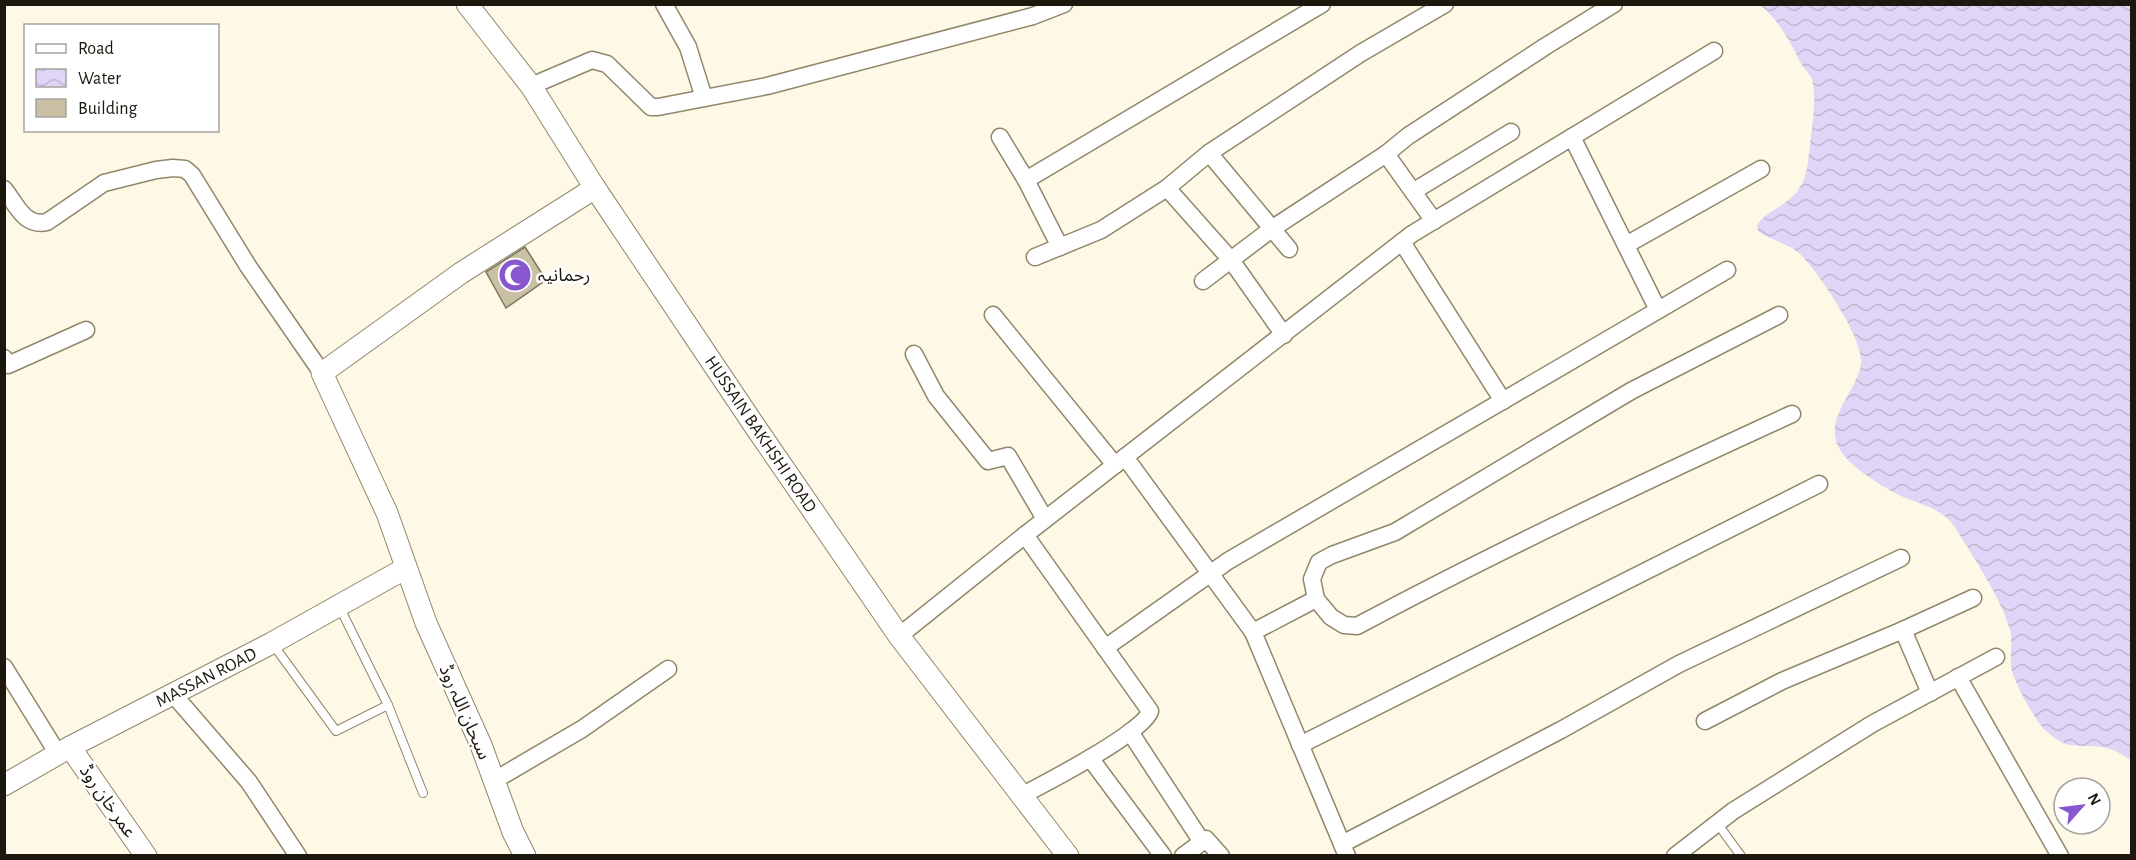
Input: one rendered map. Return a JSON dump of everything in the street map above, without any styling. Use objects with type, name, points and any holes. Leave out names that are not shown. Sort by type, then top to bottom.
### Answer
[{"type":"street","name":"HUSSAIN BAKHSHI ROAD","points":[[467,4],[531,86],[747,415],[899,636],[1068,855]]},
{"type":"street","points":[[664,4],[688,46],[704,98]]},
{"type":"street","points":[[531,86],[592,60],[607,64],[651,107],[767,86],[1033,16],[1064,4]]},
{"type":"street","points":[[1026,180],[1322,4]]},
{"type":"street","points":[[1035,257],[1101,230],[1167,188],[1209,153],[1360,53],[1445,4]]},
{"type":"street","points":[[1203,281],[1273,228],[1386,154],[1418,130],[1614,4]]},
{"type":"street","points":[[899,636],[1045,519],[1402,242],[1714,51]]},
{"type":"street","points":[[1414,191],[1511,132]]},
{"type":"street","points":[[1000,137],[1026,180],[1060,247]]},
{"type":"street","points":[[1572,137],[1658,310]]},
{"type":"street","points":[[1209,153],[1289,249]]},
{"type":"street","points":[[1386,154],[1434,221]]},
{"type":"street","points":[[4,189],[28,221],[38,224],[47,222],[104,183],[156,170],[184,169],[192,175],[248,266],[322,373],[461,273],[596,188]]},
{"type":"street","points":[[1626,245],[1761,169]]},
{"type":"street","points":[[1167,188],[1231,260],[1284,335]]},
{"type":"street","points":[[1402,242],[1503,401]]},
{"type":"street","points":[[1105,648],[1228,561],[1727,270]]},
{"type":"street","points":[[993,315],[1120,461],[1211,573],[1253,632],[1344,850],[1679,664],[1901,558]]},
{"type":"street","points":[[1779,315],[1631,391],[1395,532],[1318,562],[1312,579],[1316,599],[1331,617],[1344,625],[1357,626],[1473,565],[1792,414]]},
{"type":"street","points":[[6,364],[86,330]]},
{"type":"street","points":[[914,354],[936,396],[988,461],[1008,456],[1045,519]]},
{"type":"street","name":"سبحان اللہ روڈ","points":[[322,373],[387,513],[426,623],[495,780],[513,832],[525,855]]},
{"type":"street","points":[[1300,745],[1819,484]]},
{"type":"street","points":[[1021,796],[1090,758],[1130,732],[1150,714],[1149,707],[1025,535]]},
{"type":"street","name":"MASSAN ROAD","points":[[4,785],[64,751],[272,643],[406,568]]},
{"type":"street","points":[[1705,721],[1782,681],[1973,598]]},
{"type":"street","points":[[1253,632],[1316,599]]},
{"type":"street","points":[[1903,630],[1930,693]]},
{"type":"street","points":[[1674,855],[1733,811],[1872,724],[1996,657]]},
{"type":"street","points":[[4,667],[64,751]]},
{"type":"street","points":[[495,780],[582,729],[668,669]]},
{"type":"street","points":[[1958,677],[2060,855]]},
{"type":"street","points":[[173,694],[249,782],[298,855]]},
{"type":"street","points":[[1130,732],[1202,842]]},
{"type":"street","name":"عمر خان روڈ","points":[[64,751],[146,855]]},
{"type":"street","points":[[1090,758],[1163,855]]},
{"type":"street","points":[[1183,855],[1206,839],[1221,855]]},
{"type":"lane","points":[[338,606],[388,705],[423,793]]},
{"type":"lane","points":[[272,643],[336,731],[388,705]]},
{"type":"lane","points":[[1717,823],[1741,855]]},
{"type":"water","points":[[1760,5],[2131,5],[2131,760],[2107,748],[2074,746],[2061,742],[2044,729],[2024,699],[2012,672],[2011,634],[2002,608],[1953,525],[1940,513],[1899,495],[1875,481],[1850,462],[1839,448],[1835,437],[1835,426],[1861,364],[1856,339],[1829,291],[1801,255],[1758,231],[1757,225],[1794,195],[1802,184],[1808,162],[1814,104],[1811,78],[1779,25]]},
{"type":"building","name":"رحمانیہ","points":[[525,247],[546,280],[506,308],[486,272]]},
{"type":"place","name":"رحمانیہ","points":[[515,275]]}]
